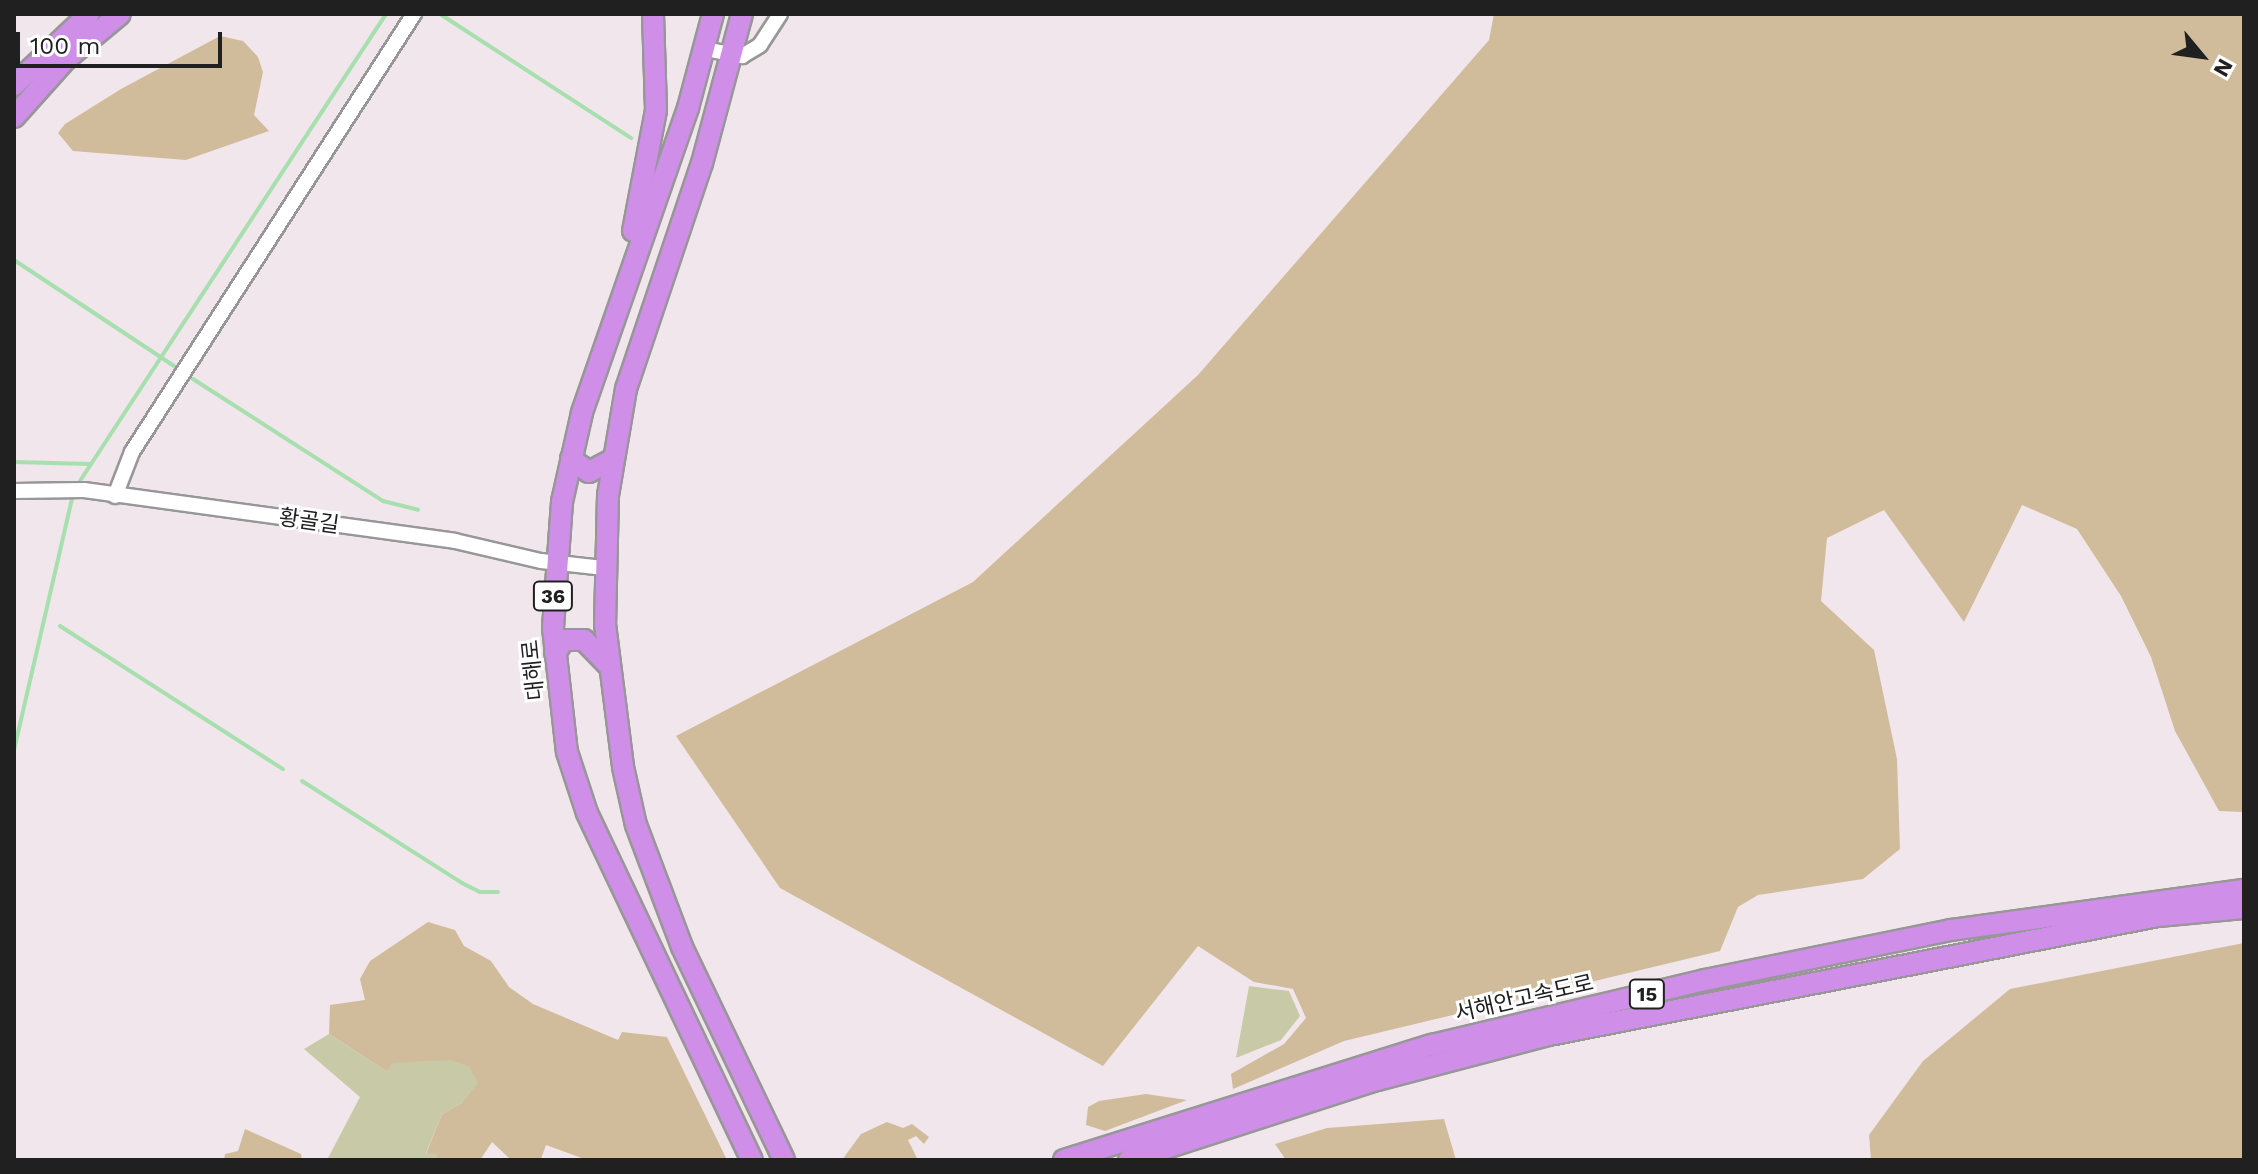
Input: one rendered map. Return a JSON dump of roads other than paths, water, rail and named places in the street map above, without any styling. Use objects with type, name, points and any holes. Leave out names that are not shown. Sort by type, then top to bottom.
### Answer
[{"type":"highway","points":[[14,85],[89,14]]},
{"type":"highway","points":[[14,117],[66,59],[120,14]]},
{"type":"highway","points":[[613,319],[656,110],[653,14]]},
{"type":"highway","name":"대해로","points":[[713,14],[705,49],[613,319],[571,459],[555,563],[555,653],[567,752],[587,813],[752,1160]]},
{"type":"highway","name":"36","points":[[742,14],[734,55],[640,338],[613,459],[603,568],[610,667],[623,767],[657,888],[784,1160]]},
{"type":"highway","points":[[571,459],[589,472],[613,459]]},
{"type":"highway","points":[[555,653],[564,640],[584,640],[610,667]]},
{"type":"highway","name":"서해안고속도로","points":[[1064,1160],[1432,1045],[1705,980],[1951,930],[2244,890]]},
{"type":"highway","name":"서해안고속도로","points":[[1129,1160],[1377,1080],[1549,1035],[2158,916],[2244,908]]},
{"type":"street","points":[[115,496],[132,452],[414,14]]},
{"type":"street","points":[[705,49],[734,55],[760,45],[780,14]]},
{"type":"street","name":"황골길","points":[[14,491],[84,490],[455,541],[555,563],[603,568]]},
{"type":"waterway","points":[[76,487],[386,14]]},
{"type":"waterway","points":[[440,14],[631,138]]},
{"type":"waterway","points":[[14,260],[174,366]]},
{"type":"waterway","points":[[193,379],[383,501],[418,510]]},
{"type":"waterway","points":[[14,462],[90,464]]},
{"type":"waterway","points":[[14,750],[73,495]]},
{"type":"waterway","points":[[60,626],[283,769]]},
{"type":"waterway","points":[[302,781],[462,883],[480,892],[498,892]]}]
